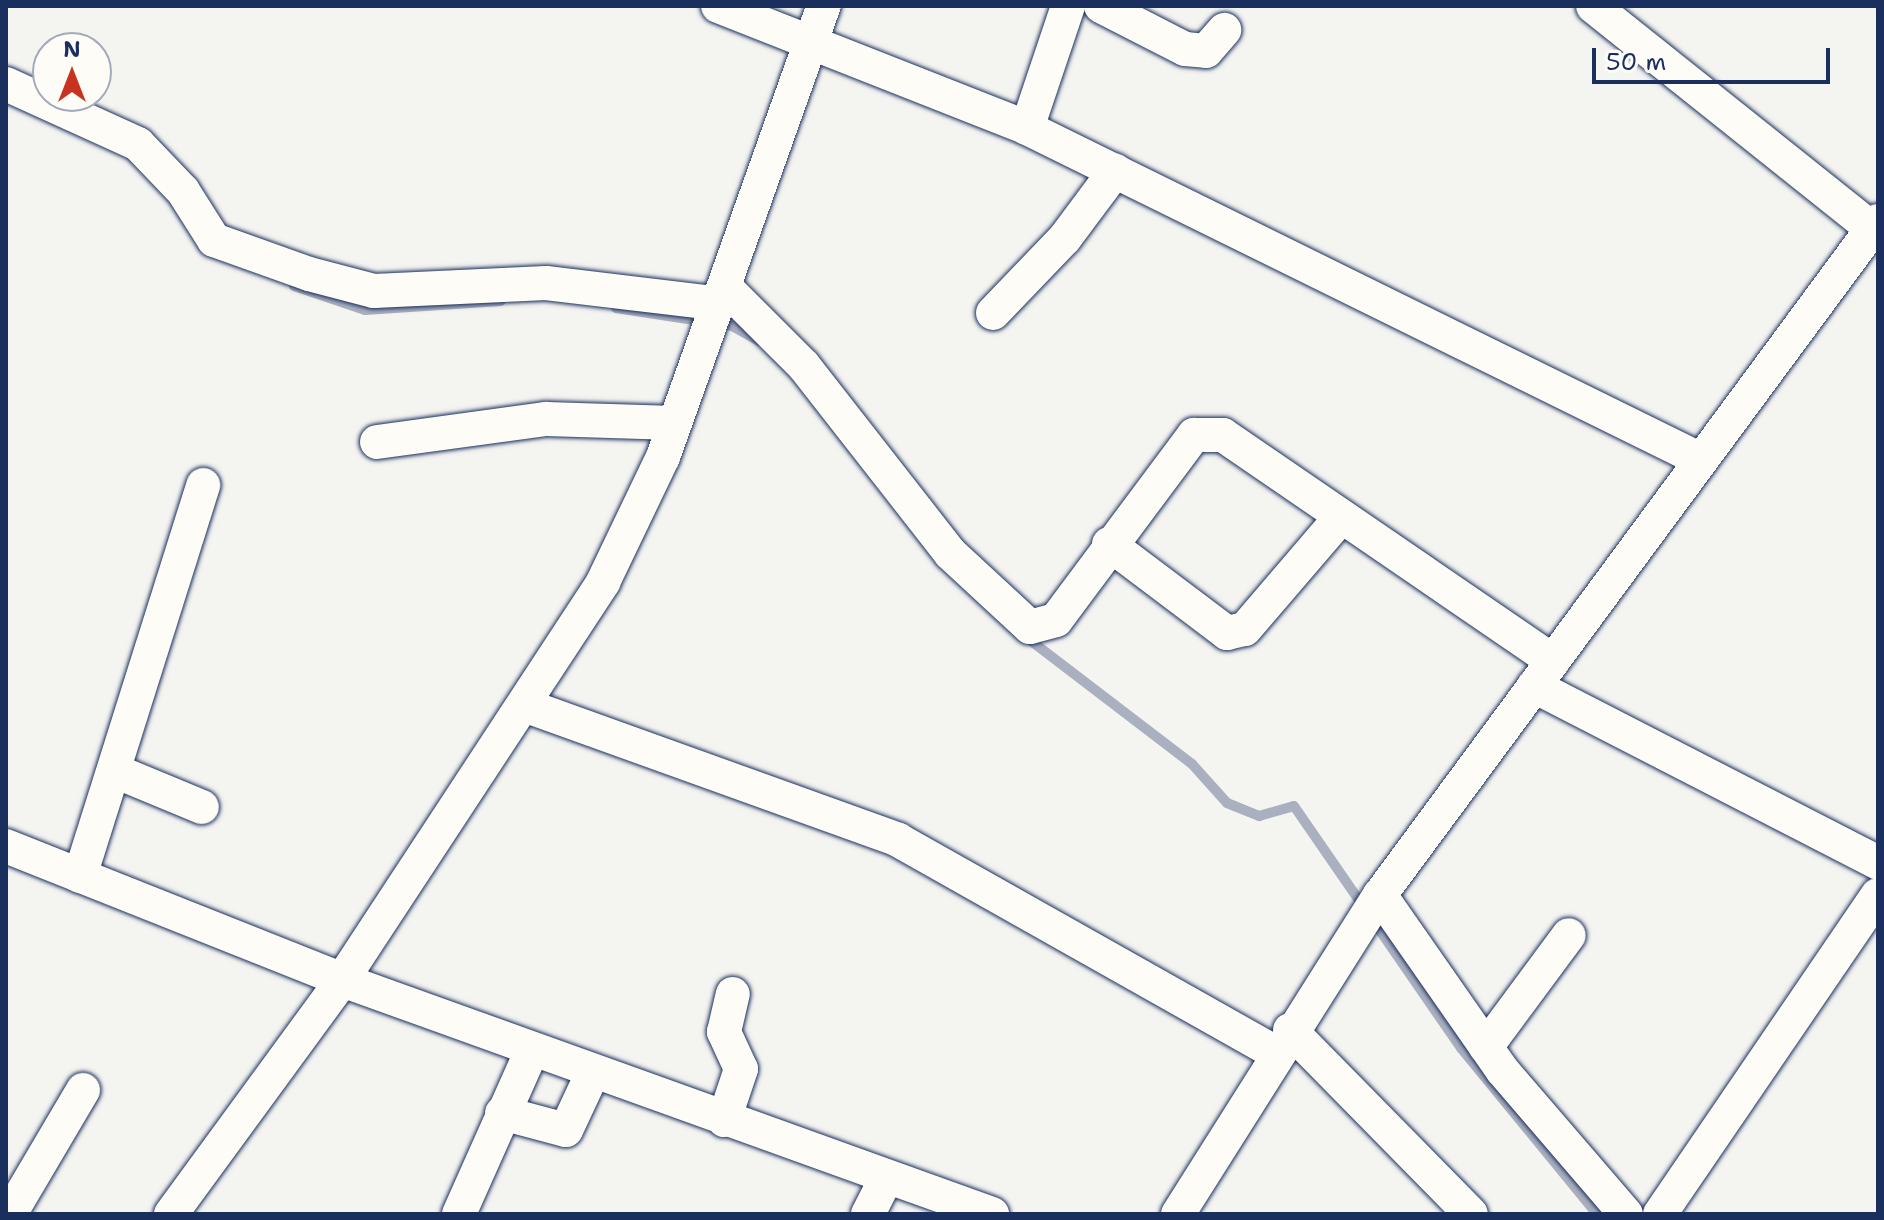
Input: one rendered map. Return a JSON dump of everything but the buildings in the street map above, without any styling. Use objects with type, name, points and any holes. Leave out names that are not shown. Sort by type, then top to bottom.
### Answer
[{"type":"street","points":[[718,6],[1027,128],[1697,458]]},
{"type":"street","points":[[171,1214],[342,980],[603,582],[675,423],[718,311],[824,6]]},
{"type":"street","points":[[1027,128],[1068,6]]},
{"type":"street","points":[[1101,6],[1185,49],[1206,51],[1224,30]]},
{"type":"street","points":[[1178,1214],[1283,1041],[1380,895],[1544,674],[1697,458],[1875,225],[1593,6]]},
{"type":"street","points":[[6,84],[138,144],[183,191],[214,240],[309,274],[374,291],[546,283],[718,311],[804,366],[950,553],[1021,622],[1038,628],[1056,620],[1109,544],[1194,435],[1223,435],[1341,517],[1544,674],[1878,863]]},
{"type":"street","points":[[993,313],[1065,238],[1115,171]]},
{"type":"street","points":[[377,442],[546,419],[675,423]]},
{"type":"street","points":[[80,876],[203,485]]},
{"type":"street","points":[[1109,544],[1227,633],[1245,629],[1341,517]]},
{"type":"street","points":[[524,705],[898,840],[1283,1041],[1471,1214]]},
{"type":"street","points":[[115,771],[202,807]]},
{"type":"street","points":[[6,846],[342,980],[885,1180],[992,1214]]},
{"type":"street","points":[[1380,895],[1486,1047],[1626,1214]]},
{"type":"street","points":[[1660,1214],[1878,895]]},
{"type":"street","points":[[1486,1047],[1569,935]]},
{"type":"street","points":[[724,1120],[741,1069],[724,1032],[733,994]]},
{"type":"street","points":[[459,1214],[532,1050]]},
{"type":"street","points":[[502,1113],[566,1130],[593,1072]]},
{"type":"street","points":[[10,1214],[83,1090]]},
{"type":"street","points":[[868,1214],[885,1180]]},
{"type":"waterway","points":[[294,286],[365,310],[501,301]]},
{"type":"waterway","points":[[616,308],[732,326],[759,341]]},
{"type":"waterway","points":[[1022,634],[1192,764],[1227,803],[1259,816],[1294,806],[1461,1048],[1597,1214]]}]
